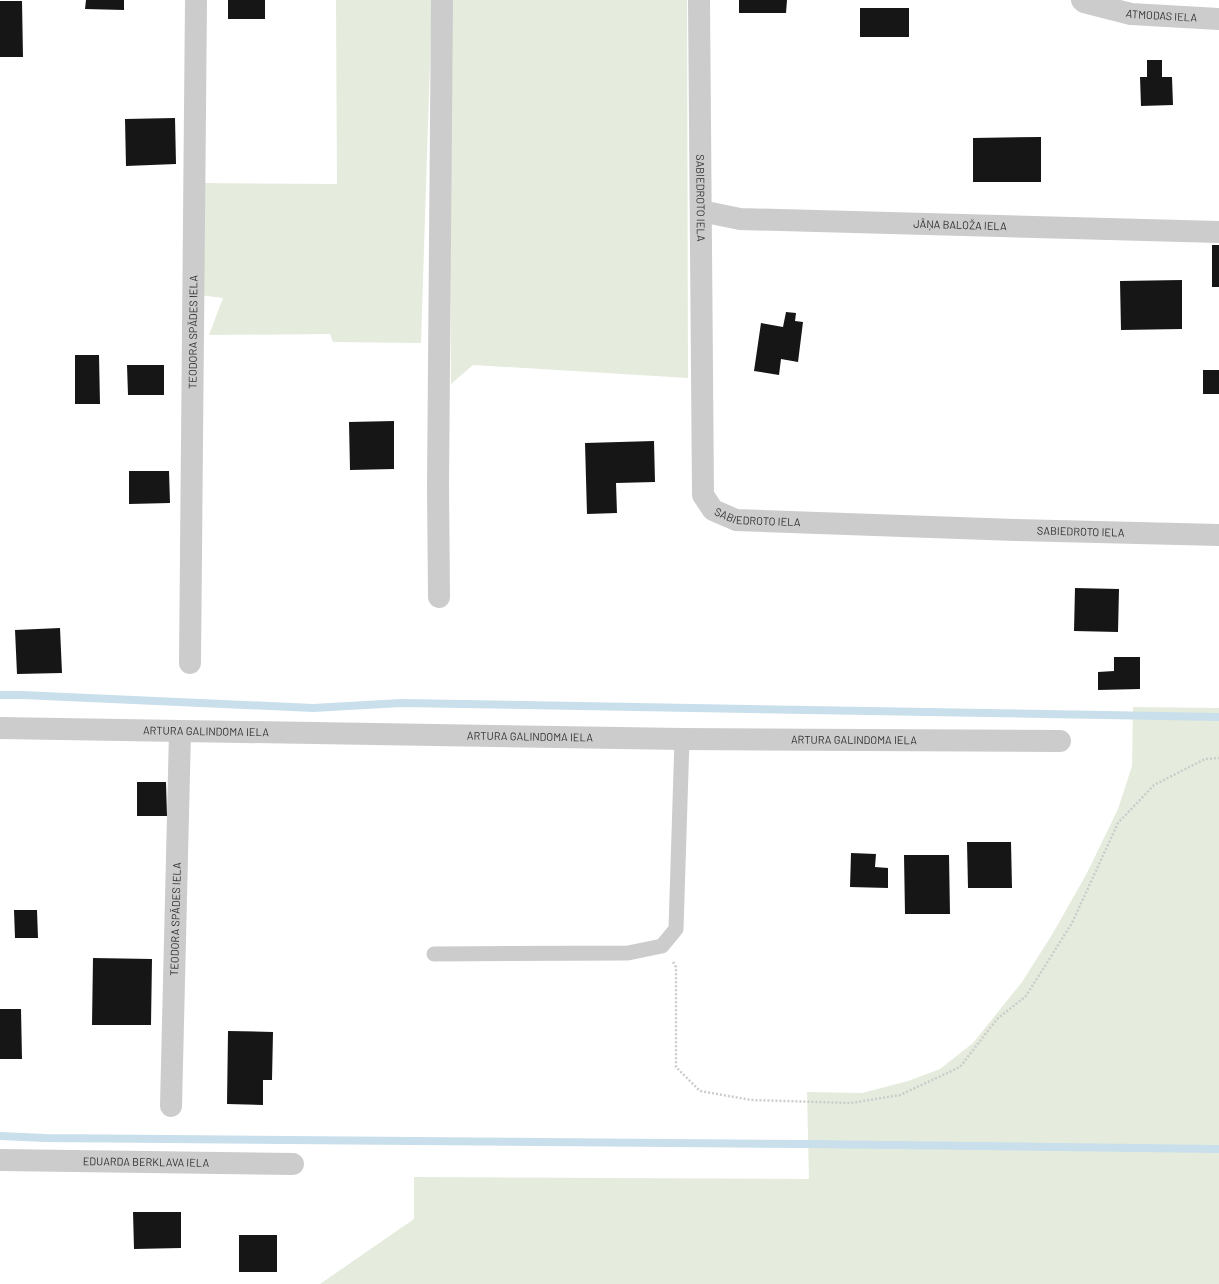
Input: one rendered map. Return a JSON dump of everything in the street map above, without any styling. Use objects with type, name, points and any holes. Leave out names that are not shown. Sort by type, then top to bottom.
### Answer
[{"type":"street","name":"TEODORA SPĀDES IELA","points":[[190,663],[196,0]]},
{"type":"street","points":[[439,597],[438,486],[442,0]]},
{"type":"street","name":"SABIEDROTO IELA","points":[[699,0],[703,495],[713,510],[736,520],[1015,530],[1219,535]]},
{"type":"street","name":"ATMODAS IELA","points":[[1082,0],[1084,2],[1131,14],[1219,19]]},
{"type":"street","name":"JĀŅA BALOŽA IELA","points":[[701,211],[740,219],[1219,232]]},
{"type":"street","name":"ARTURA GALINDOMA IELA","points":[[0,728],[682,739],[1060,741]]},
{"type":"street","name":"TEODORA SPĀDES IELA","points":[[171,1106],[180,732]]},
{"type":"street","name":"EDUARDA BERKLAVA IELA","points":[[0,1160],[292,1164]]},
{"type":"lane","points":[[434,954],[628,952],[662,946],[676,929],[682,739]]},
{"type":"path","points":[[662,946],[676,967],[676,1067],[700,1091],[750,1100],[851,1103],[900,1095],[960,1067],[996,1019],[1026,996],[1072,923],[1118,823],[1154,785],[1205,759],[1219,758]]},
{"type":"green space","points":[[336,0],[432,0],[421,343],[333,342],[330,334],[209,335],[223,298],[200,295],[201,183],[337,184]]},
{"type":"green space","points":[[449,0],[687,0],[688,378],[473,365],[451,384]]},
{"type":"green space","points":[[1133,707],[1219,708],[1219,1284],[320,1284],[414,1219],[414,1177],[809,1179],[807,1092],[862,1093],[908,1081],[940,1069],[973,1043],[1022,982],[1053,933],[1087,873],[1118,809],[1132,766]]},
{"type":"building","points":[[86,0],[124,0],[124,10],[85,9]]},
{"type":"building","points":[[228,0],[265,0],[265,19],[228,19]]},
{"type":"building","points":[[739,0],[787,0],[786,13],[739,13]]},
{"type":"building","points":[[0,1],[22,1],[23,57],[0,57]]},
{"type":"building","points":[[860,8],[909,8],[909,37],[860,37]]},
{"type":"building","points":[[1147,60],[1162,60],[1162,77],[1172,77],[1173,105],[1141,106],[1140,77],[1147,77]]},
{"type":"building","points":[[175,118],[176,164],[126,166],[125,119]]},
{"type":"building","points":[[1041,137],[1041,182],[973,182],[973,138]]},
{"type":"building","points":[[1212,245],[1219,245],[1219,287],[1212,287]]},
{"type":"building","points":[[1182,280],[1182,329],[1121,330],[1120,281]]},
{"type":"building","points":[[786,312],[796,313],[795,321],[803,322],[798,362],[781,359],[779,375],[754,371],[761,323],[783,327]]},
{"type":"building","points":[[75,355],[99,355],[100,404],[75,404]]},
{"type":"building","points":[[127,365],[164,365],[164,395],[128,395]]},
{"type":"building","points":[[1203,370],[1219,370],[1219,394],[1203,394]]},
{"type":"building","points":[[394,421],[394,469],[350,470],[349,422]]},
{"type":"building","points":[[654,441],[655,482],[616,483],[617,513],[587,514],[585,443]]},
{"type":"building","points":[[129,471],[169,471],[170,503],[129,504]]},
{"type":"building","points":[[1075,588],[1119,589],[1118,632],[1074,631]]},
{"type":"building","points":[[60,628],[62,673],[17,674],[15,630]]},
{"type":"building","points":[[1114,657],[1140,657],[1140,689],[1098,690],[1098,672],[1114,671]]},
{"type":"building","points":[[137,782],[166,782],[167,816],[137,816]]},
{"type":"building","points":[[967,842],[1011,842],[1012,888],[968,888]]},
{"type":"building","points":[[851,853],[876,854],[875,867],[888,868],[888,888],[850,887]]},
{"type":"building","points":[[904,855],[949,855],[950,914],[905,914]]},
{"type":"building","points":[[14,910],[37,910],[38,938],[15,938]]},
{"type":"building","points":[[93,958],[152,959],[151,1025],[92,1025]]},
{"type":"building","points":[[0,1009],[21,1009],[22,1059],[0,1059]]},
{"type":"building","points":[[228,1031],[273,1032],[272,1080],[263,1080],[263,1105],[227,1104]]},
{"type":"building","points":[[133,1212],[181,1212],[181,1248],[134,1249]]},
{"type":"building","points":[[239,1235],[277,1235],[277,1272],[239,1272]]},
{"type":"waterway","points":[[0,695],[313,708],[401,703],[1219,717]]},
{"type":"waterway","points":[[0,1136],[45,1138],[1219,1149]]}]
